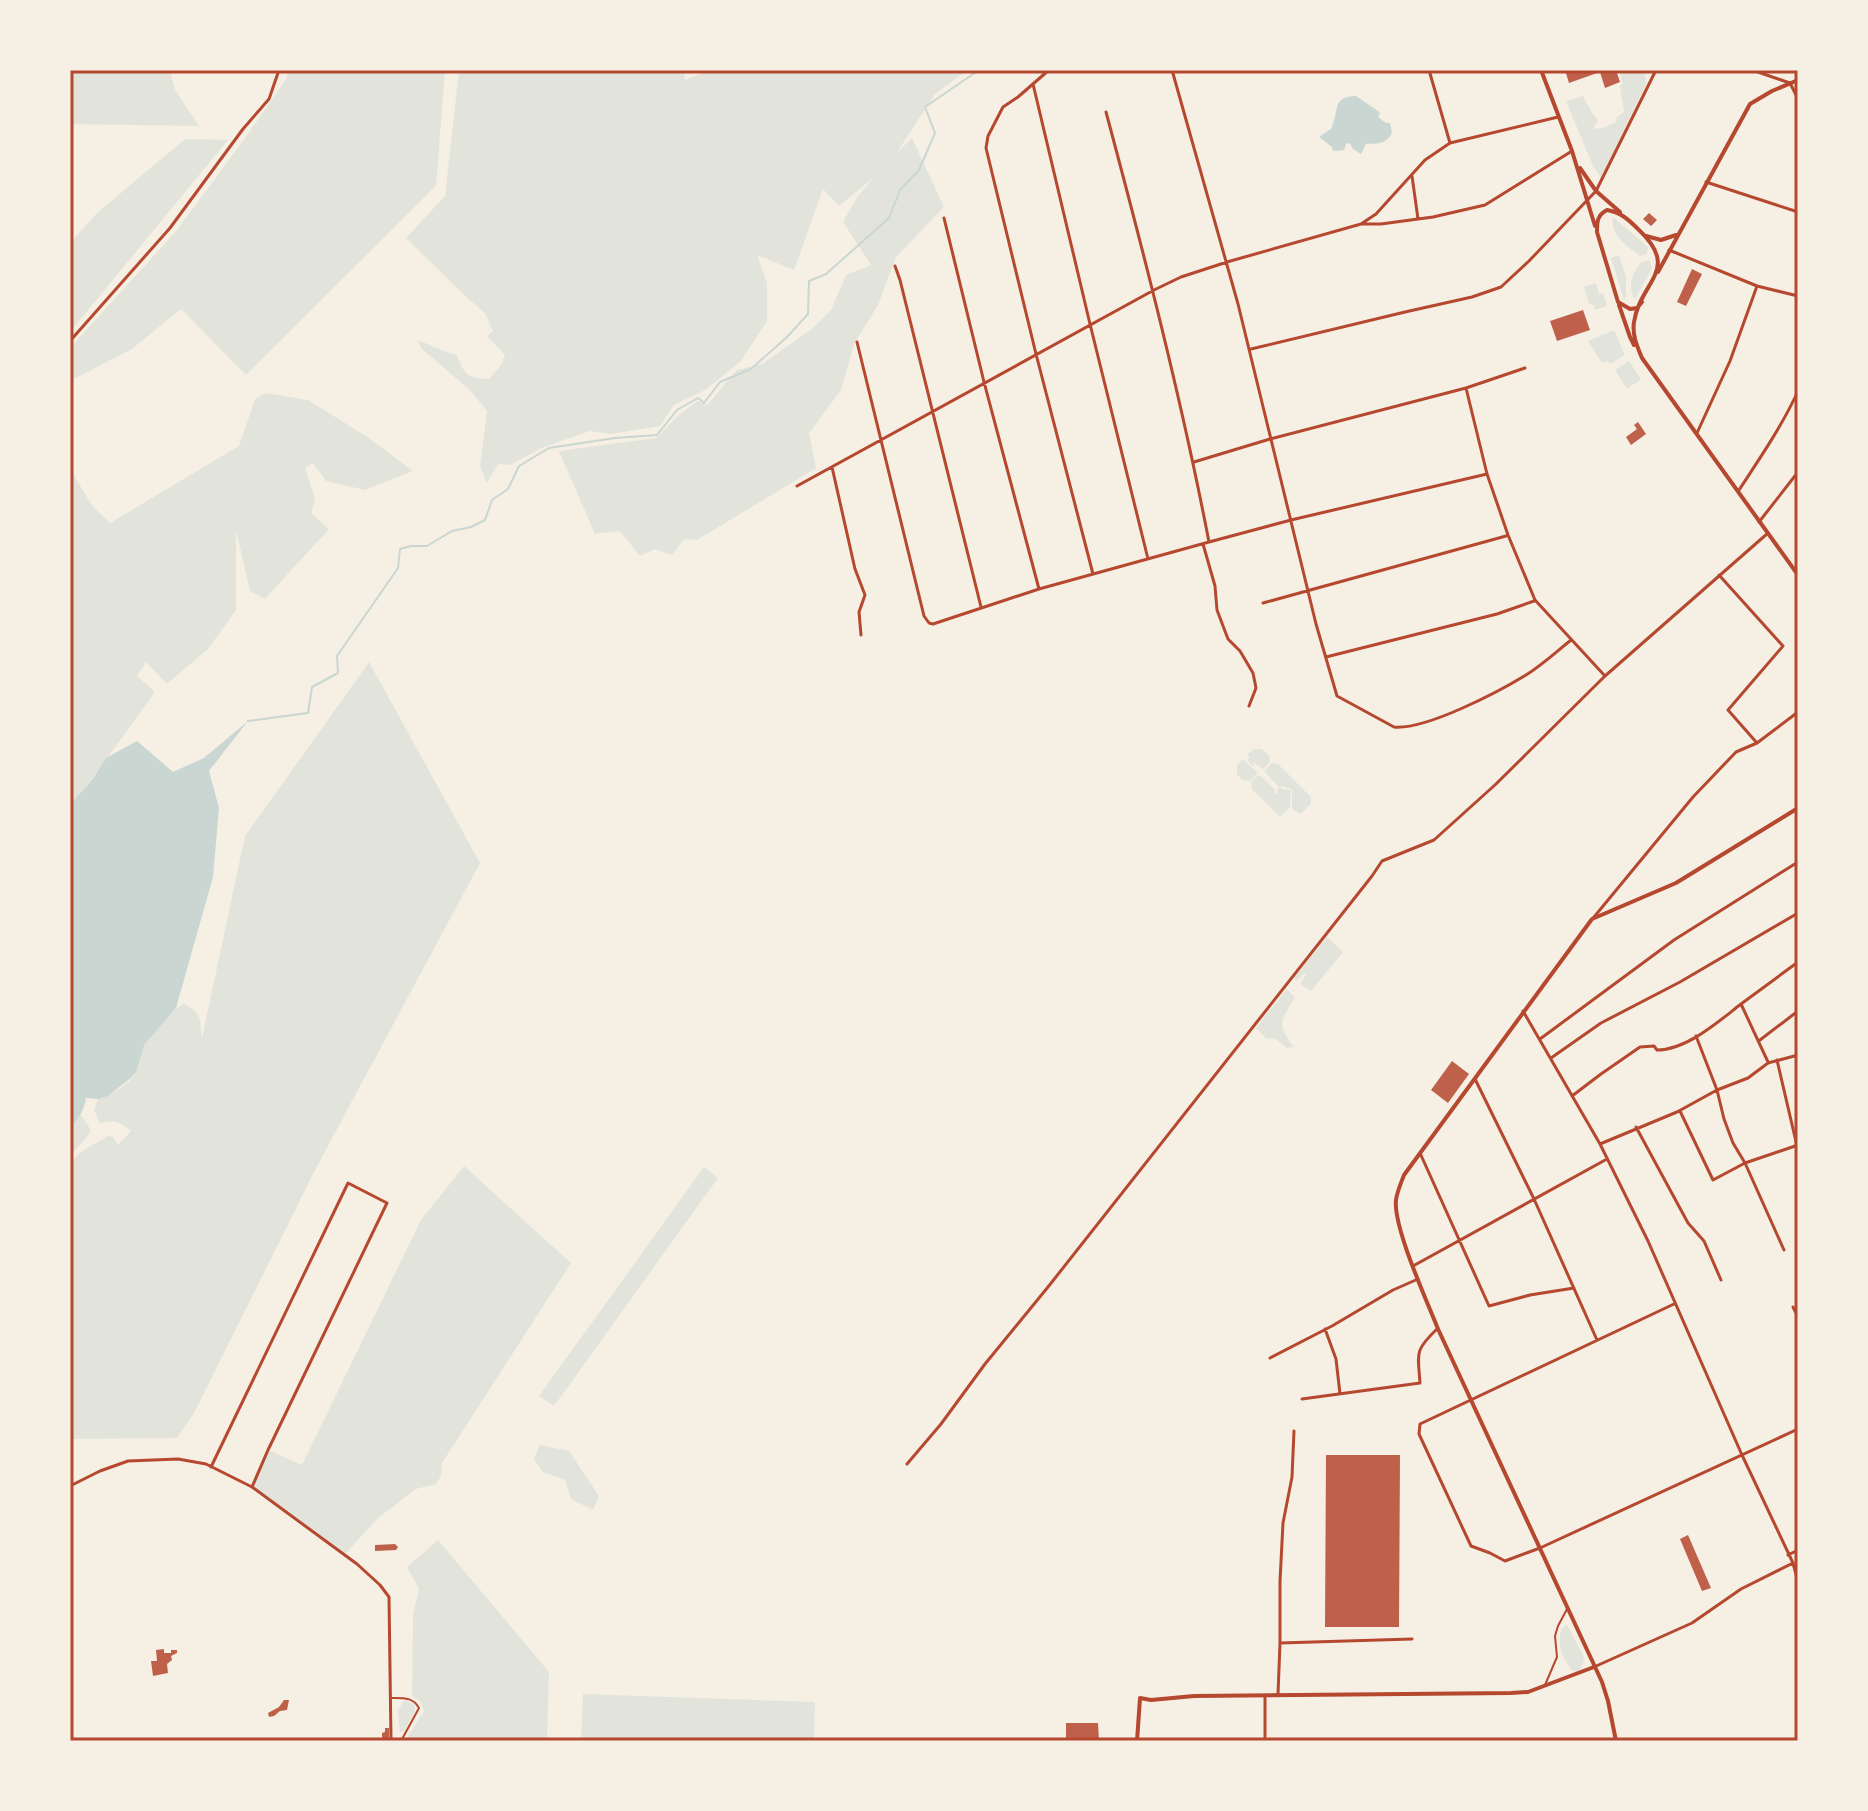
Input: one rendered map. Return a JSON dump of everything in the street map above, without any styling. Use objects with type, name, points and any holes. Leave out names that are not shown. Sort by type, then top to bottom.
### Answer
[{"type":"main road","points":[[1541,70],[1577,163],[1630,337],[1798,575]]},
{"type":"main road","points":[[1642,358],[1634,337],[1634,318],[1706,182],[1750,104],[1798,80]]},
{"type":"main road","points":[[1577,163],[1596,191],[1645,236],[1657,253],[1656,275]]},
{"type":"main road","points":[[1597,232],[1597,220],[1602,212],[1610,210],[1623,215]]},
{"type":"main road","points":[[1645,236],[1661,240],[1678,234]]},
{"type":"main road","points":[[1618,302],[1630,309],[1637,308],[1642,302]]},
{"type":"main road","points":[[1616,1741],[1602,1682],[1438,1329],[1413,1266],[1400,1226],[1396,1200],[1404,1175],[1592,919],[1676,883],[1798,808]]},
{"type":"main road","points":[[1137,1741],[1140,1698],[1528,1692],[1594,1667]]},
{"type":"street","points":[[70,341],[170,228],[269,99],[279,70]]},
{"type":"street","points":[[1049,70],[1003,107],[988,136],[986,148],[1093,574]]},
{"type":"street","points":[[1172,70],[1227,262],[1337,696],[1394,727],[1422,724],[1527,674],[1571,640]]},
{"type":"street","points":[[1429,70],[1450,143]]},
{"type":"street","points":[[1249,350],[1472,297],[1501,287],[1596,191],[1656,70]]},
{"type":"street","points":[[1752,70],[1790,83],[1798,99]]},
{"type":"street","points":[[1033,84],[1149,559]]},
{"type":"street","points":[[1106,112],[1154,290],[1194,462],[1209,542]]},
{"type":"street","points":[[1361,224],[1376,214],[1425,160],[1450,143],[1559,116]]},
{"type":"street","points":[[797,486],[1090,324],[1190,274],[1361,224],[1433,217],[1485,205],[1572,151]]},
{"type":"street","points":[[1412,174],[1418,219]]},
{"type":"street","points":[[1706,182],[1798,212]]},
{"type":"street","points":[[1376,214],[1380,224]]},
{"type":"street","points":[[1380,224],[1433,217]]},
{"type":"street","points":[[944,218],[1039,589]]},
{"type":"street","points":[[1669,250],[1757,286],[1798,296]]},
{"type":"street","points":[[895,266],[981,609]]},
{"type":"street","points":[[1697,433],[1730,361],[1757,286]]},
{"type":"street","points":[[857,342],[924,616],[933,624],[1039,589],[1209,542],[1487,474]]},
{"type":"street","points":[[1194,462],[1466,388],[1525,368]]},
{"type":"street","points":[[1466,388],[1487,474],[1535,600],[1605,676]]},
{"type":"street","points":[[1738,491],[1766,449],[1798,391]]},
{"type":"street","points":[[832,467],[855,569],[865,595],[859,612],[861,635]]},
{"type":"street","points":[[1759,522],[1798,472]]},
{"type":"street","points":[[907,1464],[1382,861],[1434,840],[1496,784],[1605,676],[1768,533]]},
{"type":"street","points":[[1263,603],[1508,535]]},
{"type":"street","points":[[1203,544],[1215,586],[1217,610],[1228,639],[1240,651],[1253,673],[1256,688],[1249,706]]},
{"type":"street","points":[[1719,575],[1783,646],[1728,710],[1757,743]]},
{"type":"street","points":[[1326,657],[1497,614],[1535,600]]},
{"type":"street","points":[[1592,919],[1693,797],[1736,752],[1757,743],[1798,712]]},
{"type":"street","points":[[1540,1039],[1674,940],[1798,862]]},
{"type":"street","points":[[1551,1058],[1601,1023],[1680,982],[1798,913]]},
{"type":"street","points":[[1572,1096],[1640,1047],[1654,1046],[1657,1050],[1663,1050],[1712,1027],[1798,962]]},
{"type":"street","points":[[1741,1004],[1768,1063]]},
{"type":"street","points":[[1523,1011],[1600,1144],[1648,1241],[1793,1563],[1798,1582]]},
{"type":"street","points":[[1758,1041],[1798,1011]]},
{"type":"street","points":[[1696,1036],[1733,1143],[1784,1250]]},
{"type":"street","points":[[1600,1144],[1748,1078],[1768,1063],[1798,1055]]},
{"type":"street","points":[[1680,1110],[1713,1180],[1745,1163],[1797,1146],[1777,1060]]},
{"type":"street","points":[[1475,1079],[1534,1199],[1597,1340]]},
{"type":"street","points":[[1636,1127],[1688,1223],[1704,1241],[1721,1280]]},
{"type":"street","points":[[1420,1153],[1489,1306],[1574,1288]]},
{"type":"street","points":[[1413,1266],[1607,1159]]},
{"type":"street","points":[[211,1467],[348,1183],[387,1203],[252,1487]]},
{"type":"street","points":[[1270,1358],[1418,1279]]},
{"type":"street","points":[[1674,1304],[1420,1424],[1419,1434],[1471,1546],[1505,1561],[1540,1548],[1798,1429]]},
{"type":"street","points":[[1793,1307],[1798,1317]]},
{"type":"street","points":[[1325,1329],[1336,1359],[1340,1394]]},
{"type":"street","points":[[1302,1399],[1420,1383],[1419,1354],[1423,1343],[1438,1329]]},
{"type":"street","points":[[1278,1696],[1283,1523],[1292,1477],[1294,1431]]},
{"type":"street","points":[[70,1486],[128,1461],[178,1459],[211,1467],[252,1487],[357,1564],[389,1597],[391,1741]]},
{"type":"street","points":[[1788,1555],[1798,1550]]},
{"type":"street","points":[[1594,1667],[1692,1623],[1741,1589],[1793,1563]]},
{"type":"street","points":[[1280,1643],[1412,1639]]},
{"type":"street","points":[[1265,1696],[1265,1737]]},
{"type":"lane","points":[[1544,1686],[1557,1657],[1555,1636],[1567,1608]]},
{"type":"lane","points":[[391,1698],[410,1699],[419,1708],[401,1741]]},
{"type":"shaded area","points":[[70,70],[170,70],[175,90],[199,126],[70,124]]},
{"type":"shaded area","points":[[287,70],[445,70],[436,186],[246,375],[181,309],[132,349],[70,381],[70,348],[177,230],[287,78]]},
{"type":"shaded area","points":[[459,70],[684,70],[685,80],[709,70],[968,70],[935,94],[896,154],[912,138],[944,207],[896,257],[878,305],[854,344],[841,390],[809,433],[816,468],[697,540],[684,539],[672,555],[655,549],[640,556],[620,531],[595,534],[559,451],[656,438],[697,401],[707,405],[737,370],[762,364],[813,328],[831,310],[846,275],[871,265],[843,222],[874,177],[839,206],[823,189],[794,270],[757,255],[767,283],[767,321],[740,362],[705,390],[674,405],[660,426],[611,434],[590,431],[544,447],[510,465],[498,464],[487,483],[480,466],[487,411],[470,390],[422,349],[417,340],[457,355],[465,371],[476,378],[489,379],[505,355],[487,336],[493,331],[485,313],[406,238],[445,196]]},
{"type":"shaded area","points":[[1622,70],[1643,70],[1646,84],[1601,178],[1566,101],[1583,96],[1598,120],[1594,128],[1616,122],[1624,112],[1620,86],[1623,83]]},
{"type":"shaded area","points":[[1356,96],[1378,111],[1378,117],[1390,123],[1392,133],[1384,141],[1366,144],[1361,154],[1350,143],[1344,150],[1333,151],[1319,137],[1331,129],[1339,102]]},
{"type":"shaded area","points":[[185,139],[228,140],[70,332],[70,243],[97,213]]},
{"type":"shaded area","points":[[1613,217],[1648,247],[1647,254],[1640,256],[1620,240],[1614,230]]},
{"type":"shaded area","points":[[1619,255],[1626,276],[1624,300],[1611,258]]},
{"type":"shaded area","points":[[1649,260],[1652,268],[1635,300],[1631,290],[1633,276],[1641,262]]},
{"type":"shaded area","points":[[1596,283],[1607,306],[1595,310],[1594,305],[1589,304],[1584,287]]},
{"type":"shaded area","points":[[1614,330],[1625,355],[1610,364],[1608,361],[1602,363],[1588,341]]},
{"type":"shaded area","points":[[1629,361],[1641,379],[1627,389],[1615,370]]},
{"type":"shaded area","points":[[266,393],[308,400],[366,436],[413,471],[365,490],[326,481],[313,463],[305,468],[315,499],[311,513],[329,529],[265,599],[250,591],[236,530],[236,610],[208,649],[167,684],[146,662],[137,676],[155,692],[70,805],[70,469],[93,507],[110,523],[239,446],[255,399]]},
{"type":"shaded area","points":[[369,662],[480,863],[315,1170],[194,1413],[177,1438],[70,1439],[70,1164],[79,1153],[108,1136],[113,1137],[118,1145],[131,1131],[116,1122],[100,1124],[94,1110],[98,1099],[121,1088],[135,1075],[144,1045],[167,1017],[183,1004],[190,1007],[199,1018],[202,1038],[245,836]]},
{"type":"shaded area","points":[[248,721],[209,771],[219,808],[213,877],[176,1008],[144,1045],[137,1071],[132,1077],[108,1096],[86,1098],[81,1114],[70,1128],[70,805],[106,758],[137,741],[173,772],[204,758]]},
{"type":"shaded area","points":[[1254,749],[1262,749],[1269,756],[1270,762],[1263,769],[1253,762],[1254,767],[1247,760]]},
{"type":"shaded area","points":[[1243,759],[1257,772],[1250,781],[1242,780],[1237,774],[1237,766]]},
{"type":"shaded area","points":[[1272,763],[1278,764],[1311,797],[1311,804],[1300,814],[1292,809],[1292,789],[1280,786],[1291,790],[1290,807],[1280,817],[1252,789],[1251,782],[1258,775],[1276,794],[1279,787],[1264,771]]},
{"type":"shaded area","points":[[1327,937],[1343,952],[1311,991],[1300,984],[1306,975],[1303,974],[1297,981],[1294,978]]},
{"type":"shaded area","points":[[1287,989],[1295,998],[1282,1022],[1294,1047],[1287,1048],[1276,1039],[1267,1039],[1256,1028]]},
{"type":"shaded area","points":[[81,1115],[91,1130],[70,1156],[70,1128]]},
{"type":"shaded area","points":[[464,1166],[571,1263],[442,1463],[441,1476],[436,1484],[416,1489],[378,1518],[344,1555],[252,1487],[268,1450],[302,1465],[421,1220]]},
{"type":"shaded area","points":[[704,1167],[718,1178],[554,1406],[539,1396]]},
{"type":"shaded area","points":[[540,1445],[569,1451],[599,1496],[593,1510],[571,1499],[565,1480],[543,1472],[534,1459]]},
{"type":"shaded area","points":[[438,1540],[549,1672],[547,1741],[405,1741],[424,1711],[420,1701],[412,1696],[413,1615],[419,1589],[407,1567]]},
{"type":"shaded area","points":[[1567,1625],[1584,1657],[1579,1671],[1573,1671],[1561,1651],[1560,1634]]},
{"type":"shaded area","points":[[583,1694],[815,1702],[814,1741],[581,1741]]},
{"type":"shaded area","points":[[407,1701],[414,1704],[415,1711],[404,1731],[400,1732],[398,1710]]},
{"type":"building","points":[[1565,70],[1616,70],[1620,82],[1605,88],[1600,72],[1569,83]]},
{"type":"building","points":[[1649,213],[1657,220],[1651,226],[1643,219]]},
{"type":"building","points":[[1692,269],[1702,274],[1686,306],[1677,302]]},
{"type":"building","points":[[1583,310],[1590,330],[1557,341],[1550,321]]},
{"type":"building","points":[[1638,422],[1646,434],[1631,445],[1626,437],[1637,429],[1634,425]]},
{"type":"building","points":[[1452,1061],[1469,1074],[1448,1103],[1431,1090]]},
{"type":"building","points":[[1326,1455],[1400,1455],[1399,1627],[1325,1627]]},
{"type":"building","points":[[1688,1535],[1711,1588],[1702,1591],[1680,1539]]},
{"type":"building","points":[[395,1544],[398,1547],[396,1550],[375,1551],[375,1545]]},
{"type":"building","points":[[164,1649],[164,1653],[177,1650],[177,1653],[171,1656],[172,1660],[167,1664],[168,1673],[153,1676],[151,1661],[157,1661],[156,1650]]},
{"type":"building","points":[[284,1700],[289,1700],[287,1710],[269,1717],[268,1713]]},
{"type":"building","points":[[1066,1723],[1098,1723],[1099,1741],[1066,1741]]},
{"type":"building","points":[[385,1728],[389,1728],[389,1741],[382,1740]]},
{"type":"waterway","points":[[248,721],[308,713],[312,687],[338,673],[337,656],[398,568],[400,549],[427,546],[452,531],[485,520],[492,500],[508,489],[519,466],[549,448],[657,435],[677,410],[698,398],[704,403],[720,382],[751,369],[787,337],[808,314],[809,281],[826,274],[889,218],[900,190],[919,170],[935,133],[925,107],[979,70]]}]
